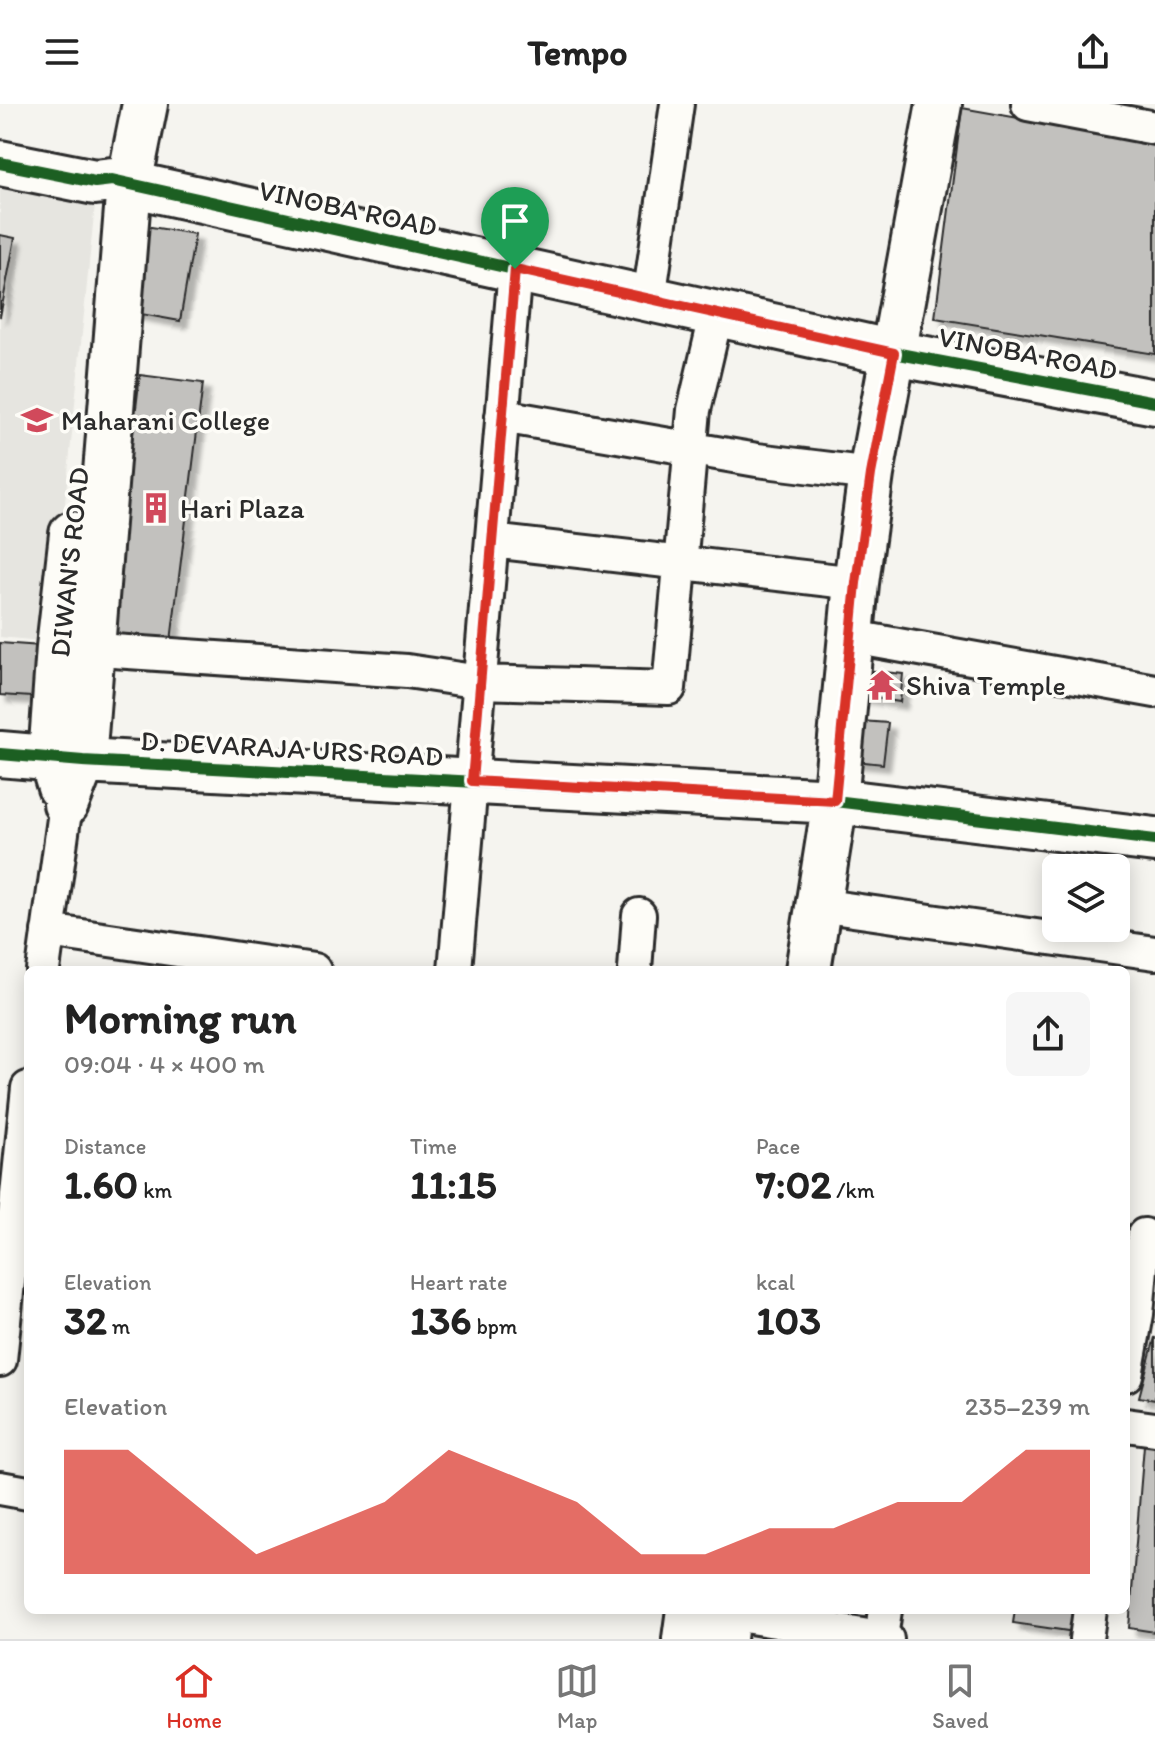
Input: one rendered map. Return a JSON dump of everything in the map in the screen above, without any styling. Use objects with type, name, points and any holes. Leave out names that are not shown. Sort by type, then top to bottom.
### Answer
[{"type":"street","name":"DIWAN'S ROAD","points":[[66,804],[75,648],[121,182],[111,153],[118,104]]},
{"type":"street","points":[[121,182],[145,104]]},
{"type":"street","points":[[649,299],[677,104]]},
{"type":"street","points":[[809,966],[835,801],[856,583],[871,474],[939,104]]},
{"type":"street","points":[[1045,106],[1155,128]]},
{"type":"street","name":"VINOBA ROAD","points":[[0,144],[99,165],[121,182]]},
{"type":"street","name":"VINOBA ROAD","points":[[0,163],[95,182],[121,182],[894,353],[1155,402]]},
{"type":"street","points":[[455,966],[515,269]]},
{"type":"street","points":[[75,648],[407,671],[480,682],[669,688],[694,410],[717,312]]},
{"type":"street","points":[[502,416],[757,460],[871,474]]},
{"type":"street","points":[[492,541],[856,583]]},
{"type":"street","points":[[853,637],[1155,691]]},
{"type":"street","name":"D. DEVARAJA URS ROAD","points":[[0,754],[835,801],[1155,840]]},
{"type":"street","points":[[44,966],[66,804]]},
{"type":"street","points":[[818,905],[1155,953]]},
{"type":"street","points":[[635,966],[639,915]]},
{"type":"street","points":[[48,931],[287,966]]},
{"type":"street","points":[[0,1360],[24,1127]]},
{"type":"street","points":[[1130,1363],[1146,1315],[1142,1235]]},
{"type":"street","points":[[1130,1426],[1155,1429]]},
{"type":"street","points":[[0,1488],[24,1492]]},
{"type":"street","points":[[881,1638],[884,1614]]},
{"type":"street","points":[[1086,1639],[1089,1614]]},
{"type":"street","points":[[685,1639],[715,1617],[887,1639]]},
{"type":"shaded area","name":"Maharani College","points":[[0,186],[95,204],[51,642],[0,637]]},
{"type":"building","points":[[962,108],[1155,142],[1155,354],[935,318]]},
{"type":"building","points":[[145,226],[195,234],[180,321],[130,312]]},
{"type":"building","points":[[0,235],[15,238],[0,317]]},
{"type":"building","name":"Hari Plaza","points":[[140,375],[203,383],[171,641],[109,634]]},
{"type":"building","points":[[0,643],[41,646],[32,697],[0,695]]},
{"type":"building","name":"Shiva Temple","points":[[864,670],[903,674],[900,702],[861,696]]},
{"type":"building","points":[[861,721],[888,723],[883,764],[855,761]]},
{"type":"building","points":[[1155,1337],[1155,1400],[1139,1397]]},
{"type":"building","points":[[1144,1445],[1155,1446],[1155,1632],[1129,1628]]},
{"type":"building","points":[[1014,1614],[1077,1614],[1075,1632],[1013,1623]]},
{"type":"cycle path","points":[[0,163],[95,182],[112,180],[894,353],[1155,402]]},
{"type":"cycle path","points":[[0,754],[835,801],[1155,840]]},
{"type":"place","name":"Maharani College","points":[[37,420]]},
{"type":"place","name":"Hari Plaza","points":[[156,508]]},
{"type":"place","name":"Shiva Temple","points":[[882,685]]},
{"type":"route","points":[[515,269],[894,353],[871,474],[856,583],[835,801],[472,781],[515,269]]}]
